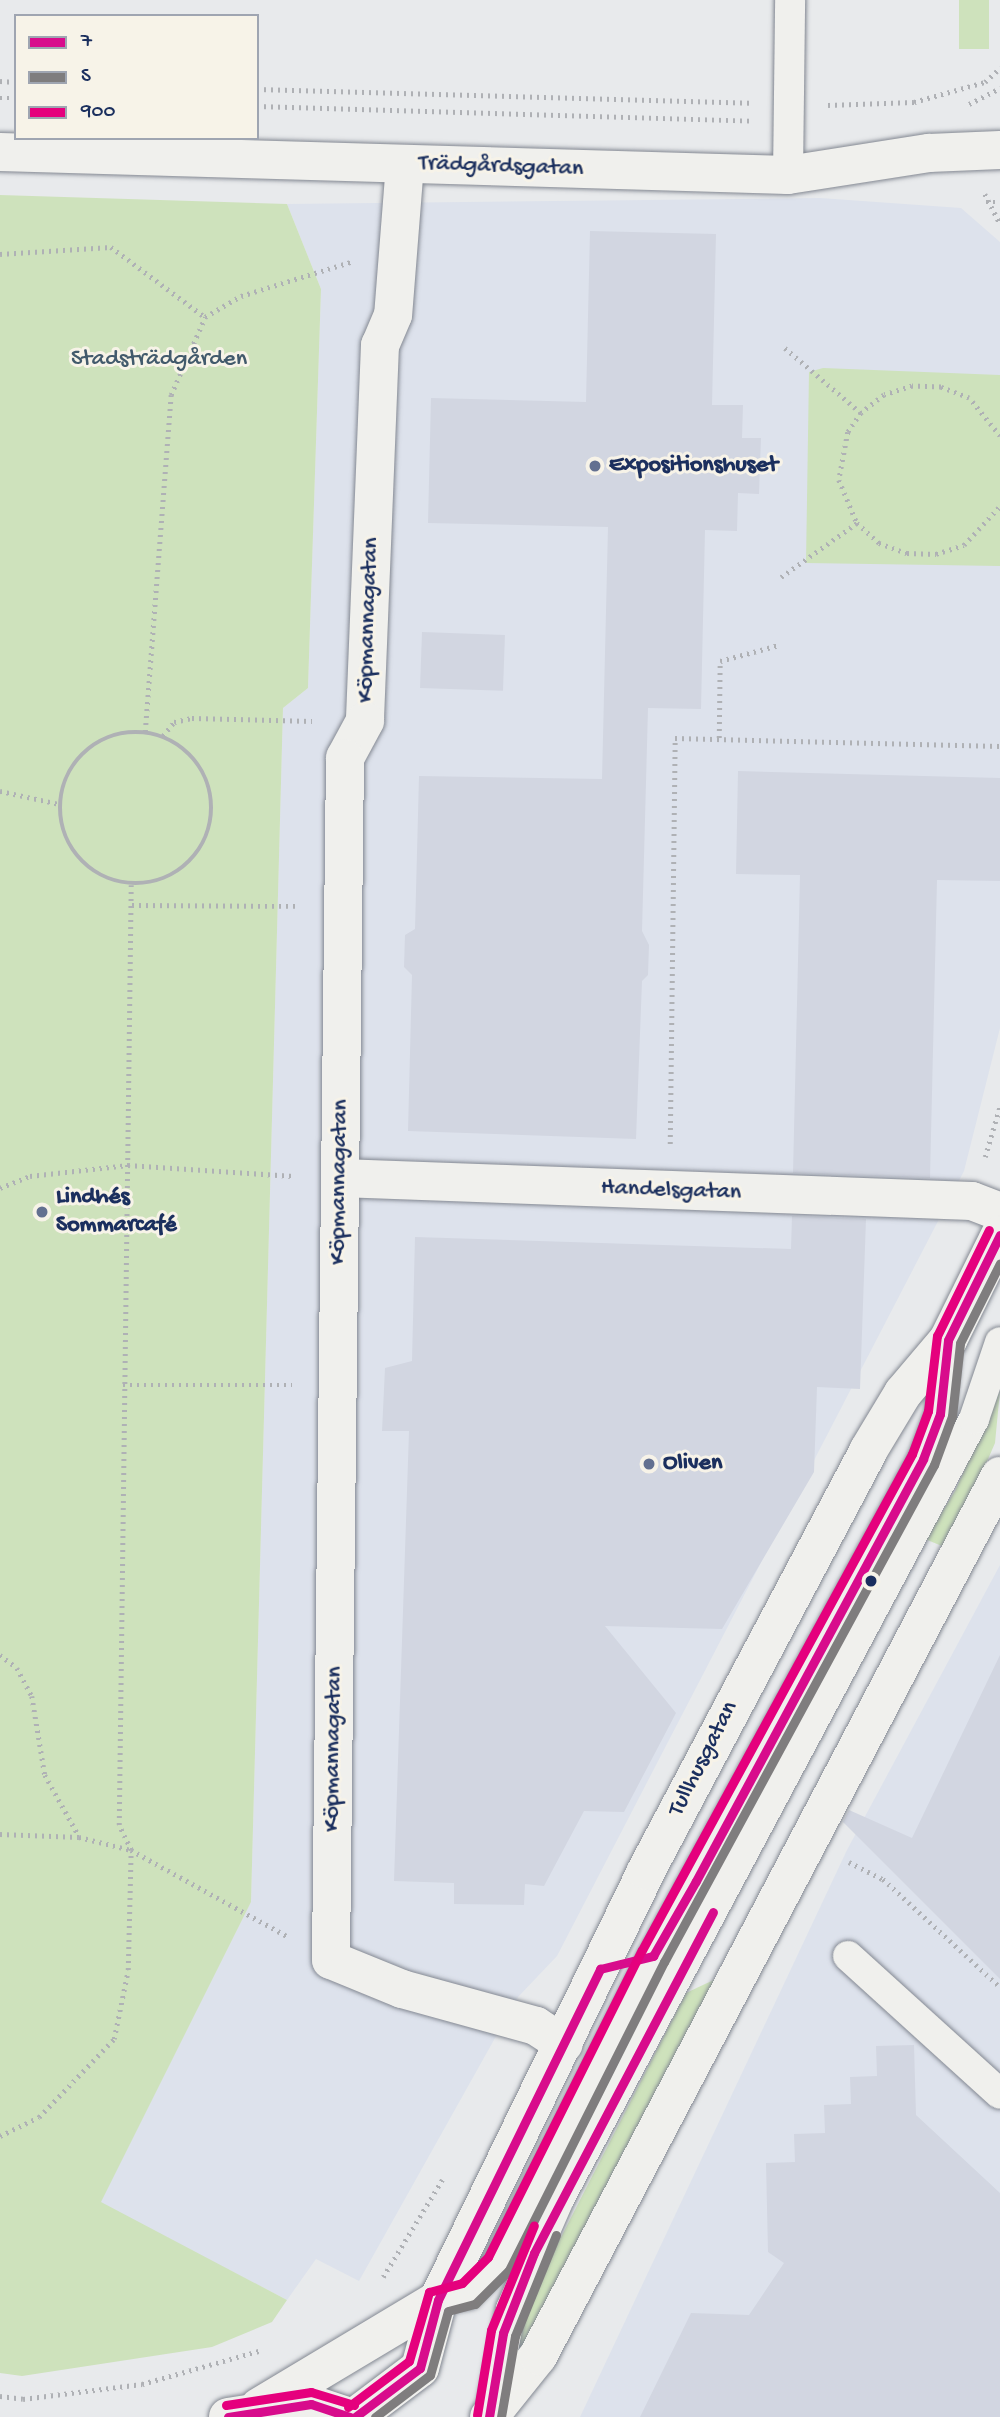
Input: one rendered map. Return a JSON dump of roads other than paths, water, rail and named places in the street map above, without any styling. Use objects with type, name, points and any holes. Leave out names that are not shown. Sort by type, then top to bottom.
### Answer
[{"type":"street","name":"Trädgårdsgatan","points":[[0,152],[788,175],[929,153],[1000,150]]},
{"type":"street","name":"Köpmannagatan","points":[[405,164],[393,257],[393,315],[380,345],[365,721],[345,758],[331,1960],[401,1989],[536,2026],[564,2044]]},
{"type":"street","name":"Handelsgatan","points":[[340,1178],[972,1201],[1000,1212]]},
{"type":"street","name":"Tullhusgatan","points":[[352,2417],[420,2368],[438,2300],[600,1969],[868,1451],[903,1393],[948,1339],[1000,1236]]},
{"type":"street","points":[[490,2416],[551,2332],[1000,1476]]},
{"type":"street","points":[[243,2412],[438,2300]]},
{"type":"street","points":[[243,2412],[311,2404],[352,2417]]},
{"type":"lane","points":[[788,175],[790,0]]},
{"type":"lane","points":[[438,2300],[468,2294],[498,2264],[653,1956],[922,1459],[940,1414],[948,1339]]},
{"type":"lane","points":[[490,2416],[503,2333],[559,2199],[974,1419],[1000,1342]]},
{"type":"lane","points":[[600,1969],[653,1956]]},
{"type":"lane","points":[[848,1956],[1000,2094]]},
{"type":"place","name":"Expositionshuset","points":[[595,466]]},
{"type":"place","name":"Lindhés Sommarcafé","points":[[42,1212]]},
{"type":"place","name":"Oliven","points":[[649,1464]]},
{"type":"park label","name":"Stadsträdgården","points":[[159,360]]}]
